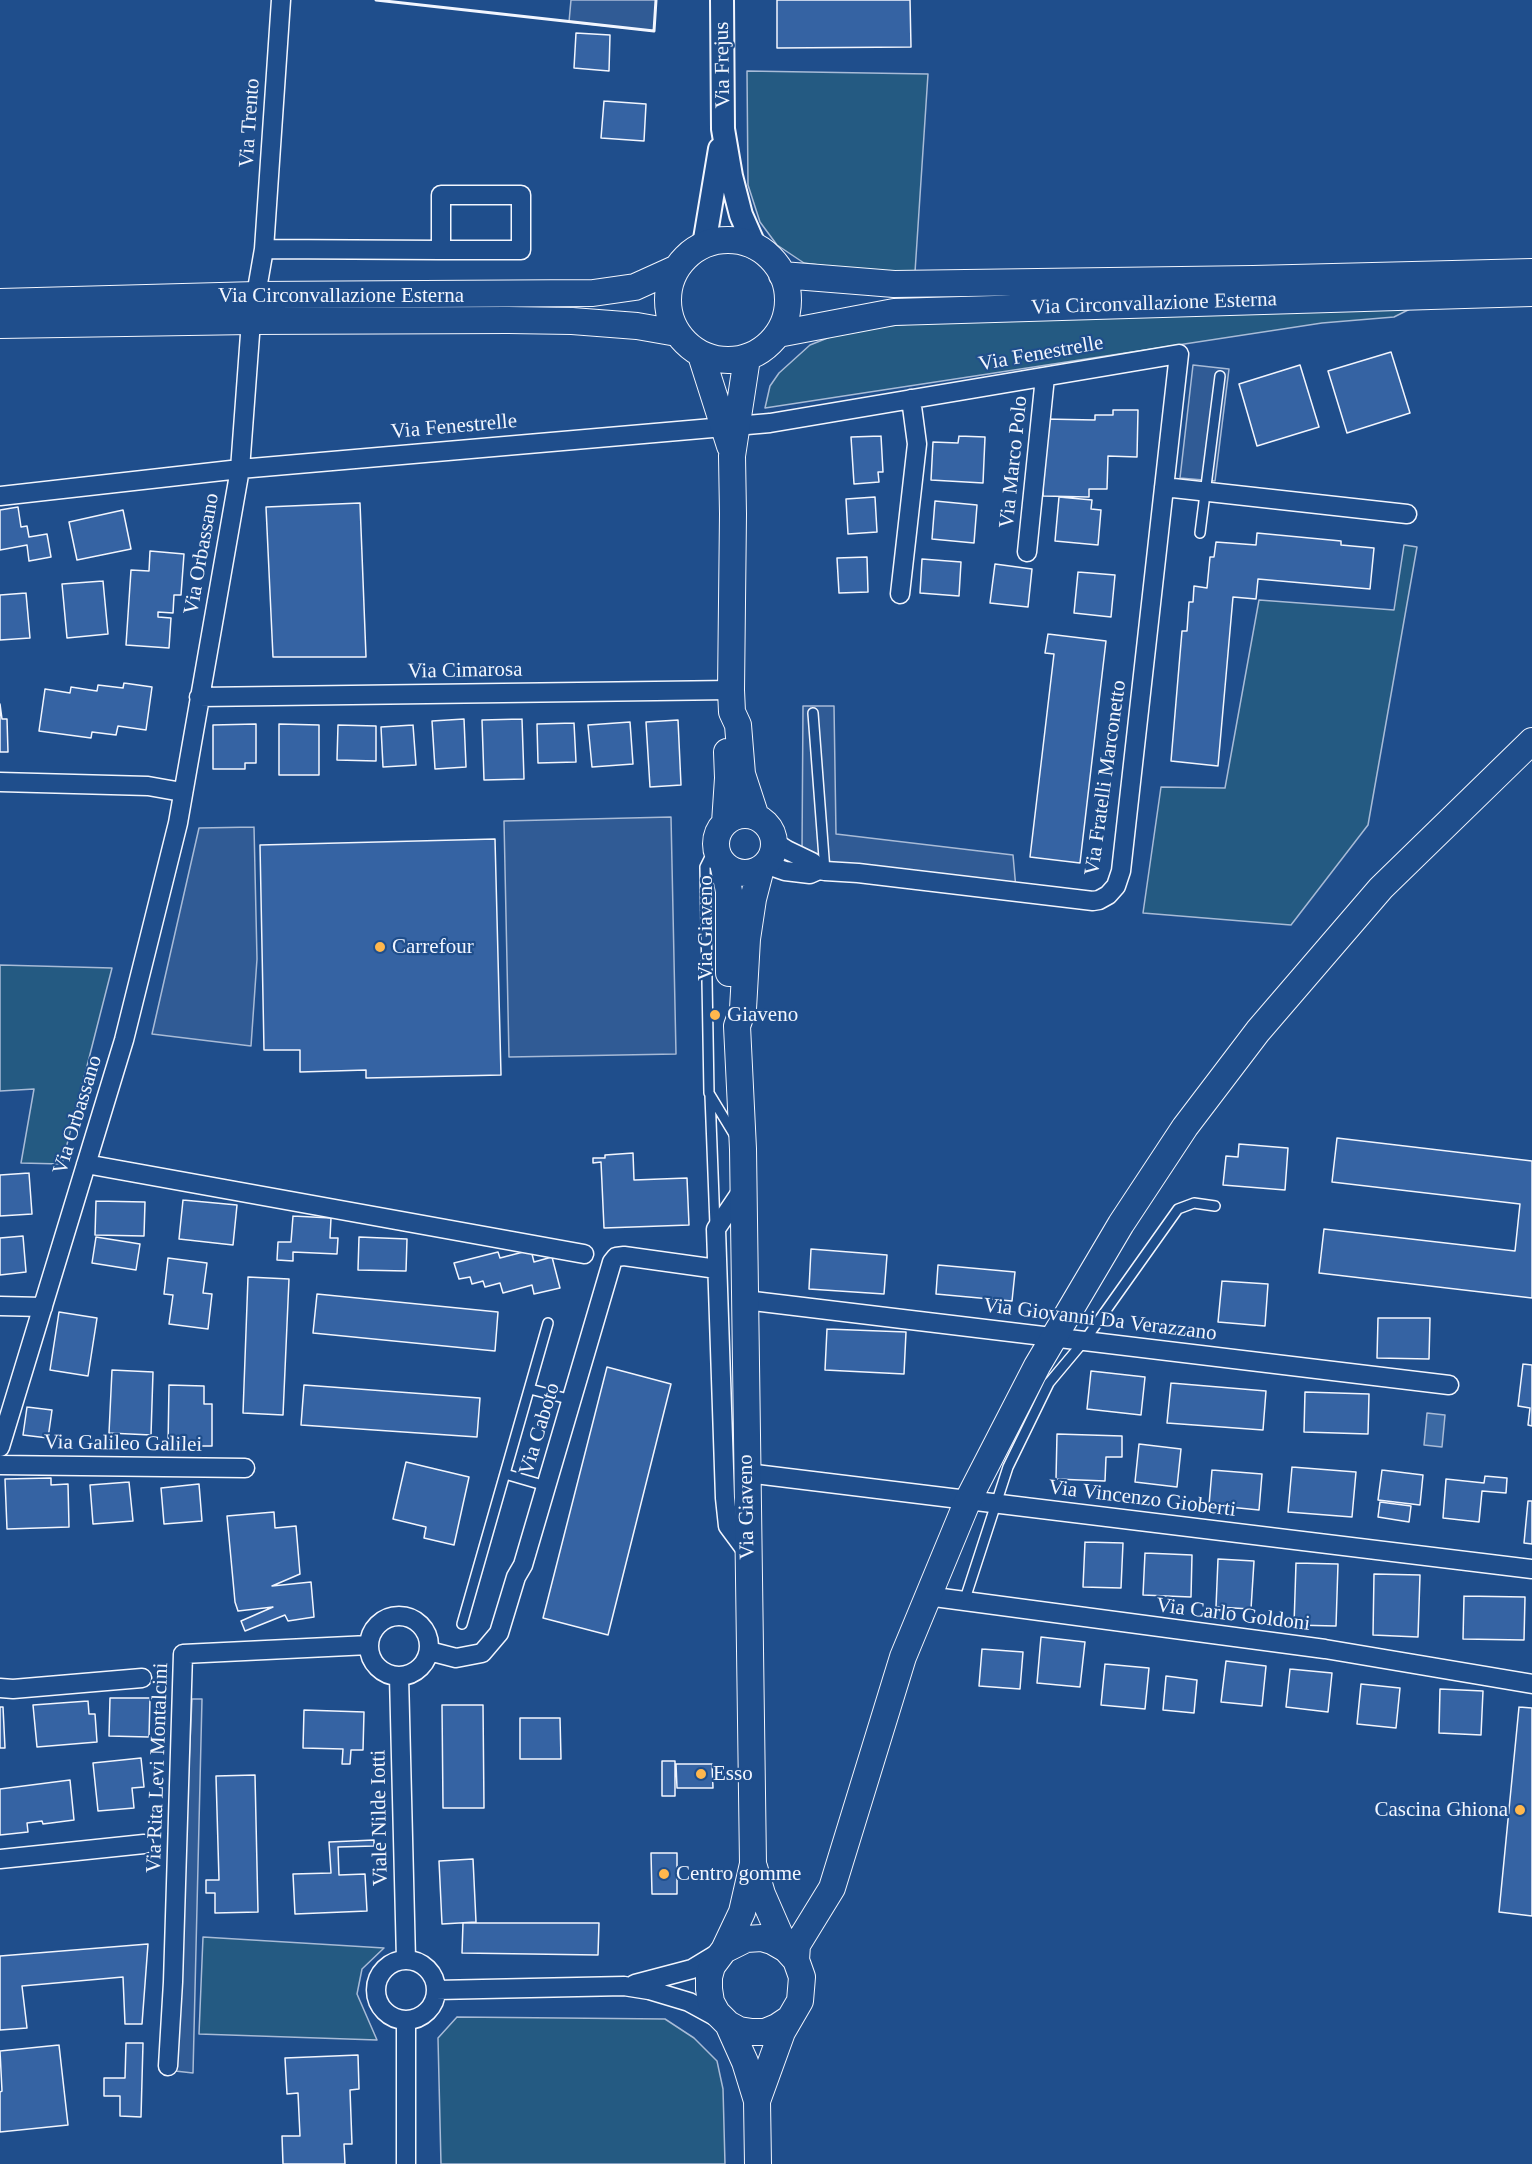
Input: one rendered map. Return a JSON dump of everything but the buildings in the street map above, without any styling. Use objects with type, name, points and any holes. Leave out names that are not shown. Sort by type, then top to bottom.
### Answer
[{"type":"main road","points":[[704,245],[728,240],[755,246],[767,254],[782,275],[788,293],[787,312],[778,334]]},
{"type":"main road","name":"Via Circonvallazione Esterna","points":[[0,302],[256,295],[593,293],[635,287],[677,268],[688,255],[704,245]]},
{"type":"main road","points":[[677,268],[670,284],[667,302],[677,333],[685,343],[701,355],[728,361],[747,358]]},
{"type":"main road","name":"Via Circonvallazione Esterna","points":[[782,275],[894,284],[1532,272]]},
{"type":"main road","name":"Via Circonvallazione Esterna","points":[[747,358],[767,346],[778,334],[894,312],[1532,293]]},
{"type":"main road","name":"Via Circonvallazione Esterna","points":[[0,326],[251,321],[572,321],[637,326],[677,333]]},
{"type":"main road","name":"Via Giaveno","points":[[701,355],[731,425]]},
{"type":"main road","name":"Via Giaveno","points":[[737,1026],[729,1009],[729,891],[721,844],[728,778],[726,724],[731,701],[731,425],[747,358]]},
{"type":"main road","name":"Via Giaveno","points":[[731,701],[738,725],[742,774],[756,817]]},
{"type":"main road","points":[[724,1950],[739,1941],[754,1938],[772,1941],[791,1955],[832,1888],[903,1657],[968,1500],[1054,1336],[1121,1224],[1178,1137],[1258,1031],[1381,888],[1532,741]]},
{"type":"main road","points":[[738,816],[756,817],[769,827],[767,858],[754,871],[740,872],[721,844],[738,816]]},
{"type":"main road","name":"Via Giaveno","points":[[758,2164],[757,2101],[745,2062],[728,2024],[717,2013],[711,2002],[708,1989],[712,1966],[724,1950],[742,1912],[753,1864],[743,1149],[737,1026],[743,1009],[747,939],[753,899],[767,858]]},
{"type":"main road","name":"Via Giaveno","points":[[753,1864],[762,1893],[802,1977],[802,1991],[798,2007],[789,2019],[779,2040],[757,2101]]},
{"type":"main road","points":[[728,2024],[740,2030],[765,2032],[789,2019]]},
{"type":"street","name":"Via Trento","points":[[256,295],[264,249],[281,0]]},
{"type":"street","name":"Via Frejus","points":[[722,0],[723,129],[741,215],[755,246]]},
{"type":"street","name":"Via Frejus","points":[[704,245],[723,129]]},
{"type":"street","points":[[264,249],[441,250],[521,250],[522,195],[441,195],[441,250]]},
{"type":"street","name":"Via Orbassano","points":[[0,1447],[124,1040],[178,823],[240,469],[251,321]]},
{"type":"street","name":"Via Fenestrelle","points":[[0,496],[240,469],[770,423],[1179,354]]},
{"type":"street","name":"Via Fratelli Marconetto","points":[[767,858],[785,871],[810,874],[822,870],[858,873],[1093,901],[1108,895],[1116,886],[1121,871],[1179,354]]},
{"type":"street","name":"Via Marco Polo","points":[[1028,552],[1045,377]]},
{"type":"street","points":[[900,594],[917,444],[911,399]]},
{"type":"street","points":[[1164,487],[1407,514]]},
{"type":"street","name":"Via Cimarosa","points":[[199,697],[731,701]]},
{"type":"street","points":[[0,782],[148,786],[182,792]]},
{"type":"street","points":[[86,1164],[584,1254]]},
{"type":"street","points":[[743,1189],[716,1229],[725,1498],[728,1526],[748,1553]]},
{"type":"street","name":"Via Caboto","points":[[429,1651],[456,1658],[482,1653],[499,1633],[516,1577],[523,1565],[609,1270],[616,1257],[624,1256],[717,1269]]},
{"type":"street","name":"Via Giovanni Da Verazzano","points":[[745,1300],[1449,1385]]},
{"type":"street","points":[[0,1306],[43,1307]]},
{"type":"street","name":"Via Galileo Galilei","points":[[0,1465],[245,1468]]},
{"type":"street","name":"Via Vincenzo Gioberti","points":[[747,1473],[1532,1569]]},
{"type":"street","name":"Via Carlo Goldoni","points":[[927,1596],[1325,1649],[1532,1684]]},
{"type":"street","points":[[399,1616],[412,1618],[422,1626],[428,1638],[429,1651],[419,1669],[399,1676],[380,1669],[372,1658],[369,1645],[372,1632],[381,1622],[399,1616]]},
{"type":"street","name":"Via Rita Levi Montalcini","points":[[168,2066],[173,1982],[183,1654],[369,1645]]},
{"type":"street","name":"Viale Nilde Iotti","points":[[399,1676],[406,1960]]},
{"type":"street","points":[[0,1688],[13,1689],[142,1678]]},
{"type":"street","points":[[0,1859],[144,1844]]},
{"type":"street","points":[[436,1990],[624,1986],[652,1981],[692,1969],[724,1950]]},
{"type":"street","points":[[406,1960],[415,1961],[426,1968],[432,1975],[436,1990],[434,2002],[429,2009],[418,2018],[406,2020],[397,2019],[385,2012],[377,1998],[376,1989],[382,1971],[394,1963],[406,1960]]},
{"type":"street","points":[[624,1986],[649,1990],[689,2002],[728,2024]]},
{"type":"street","points":[[406,2020],[406,2164]]},
{"type":"lane","points":[[1200,533],[1220,376]]},
{"type":"lane","points":[[813,713],[822,870]]},
{"type":"lane","name":"Via Giaveno","points":[[721,844],[705,867],[710,1093],[743,1149]]},
{"type":"lane","points":[[710,1093],[716,1229]]},
{"type":"lane","points":[[964,1602],[1008,1467],[1049,1383],[1085,1340],[1178,1209],[1194,1203],[1215,1206]]},
{"type":"lane","points":[[462,1624],[548,1323]]},
{"type":"lane","points":[[530,1389],[572,1400]]},
{"type":"lane","points":[[505,1474],[546,1486]]},
{"type":"shaded area","points":[[571,0],[656,0],[654,31],[569,22]]},
{"type":"shaded area","points":[[747,71],[928,74],[915,272],[865,271],[804,263],[777,245],[760,222],[748,185]]},
{"type":"shaded area","points":[[1410,309],[1394,317],[1322,323],[765,408],[770,386],[779,373],[810,345],[865,328],[910,324]]},
{"type":"shaded area","points":[[1193,365],[1229,369],[1215,481],[1180,478]]},
{"type":"shaded area","points":[[1404,545],[1417,547],[1368,825],[1291,925],[1143,913],[1161,787],[1225,788],[1259,600],[1394,610]]},
{"type":"shaded area","points":[[803,706],[834,706],[836,834],[1013,855],[1016,889],[836,863],[815,859],[802,851]]},
{"type":"shaded area","points":[[671,817],[676,1054],[509,1057],[504,821]]},
{"type":"shaded area","points":[[254,827],[257,959],[251,1046],[152,1034],[199,828]]},
{"type":"shaded area","points":[[0,965],[112,968],[62,1164],[21,1163],[34,1089],[0,1091]]},
{"type":"shaded area","points":[[1427,1413],[1445,1415],[1442,1447],[1424,1445]]},
{"type":"shaded area","points":[[192,1699],[202,1699],[193,2073],[175,2071]]},
{"type":"shaded area","points":[[203,1937],[384,1948],[362,1969],[357,1994],[377,2040],[199,2034]]},
{"type":"shaded area","points":[[457,2017],[665,2019],[694,2038],[717,2061],[723,2089],[725,2164],[441,2164],[438,2038]]},
{"type":"wall","points":[[376,0],[654,31],[656,0]]},
{"type":"place","name":"Carrefour","points":[[380,947]]},
{"type":"place","name":"Giaveno","points":[[715,1015]]},
{"type":"place","name":"Esso","points":[[701,1774]]},
{"type":"place","name":"Cascina Ghiona","points":[[1520,1810]]},
{"type":"place","name":"Centro gomme","points":[[664,1874]]}]
